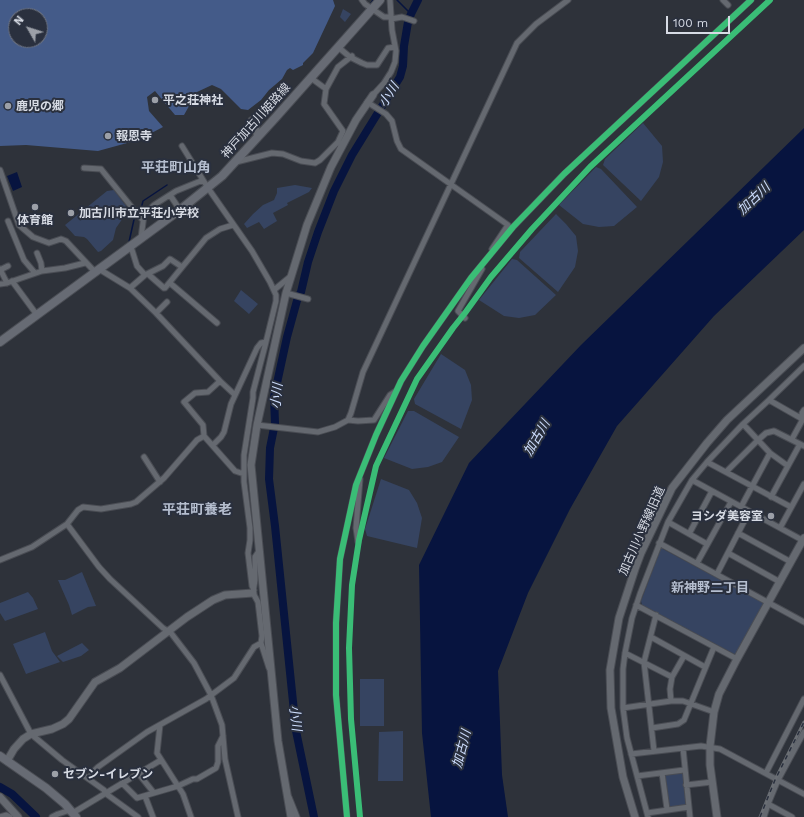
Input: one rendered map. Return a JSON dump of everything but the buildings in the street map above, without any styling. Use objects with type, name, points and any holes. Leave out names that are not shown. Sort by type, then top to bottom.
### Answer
[{"type":"main road","name":"神戸加古川姫路線","points":[[0,341],[130,247],[208,188],[236,162],[259,137],[380,0]]},
{"type":"main road","points":[[4,759],[46,788],[73,813]]},
{"type":"street","points":[[362,0],[365,4],[384,17],[402,17],[414,21]]},
{"type":"street","points":[[236,162],[272,153],[283,154],[301,161],[315,163],[340,144],[367,102],[384,83],[391,72],[396,57],[390,0]]},
{"type":"street","points":[[257,425],[318,432],[339,426],[348,420],[363,372],[517,43],[536,24],[568,0]]},
{"type":"street","points":[[723,0],[728,5]]},
{"type":"street","points":[[358,542],[356,528],[361,469],[397,391],[422,346],[437,324],[471,278],[513,227],[564,174],[751,0]]},
{"type":"street","points":[[338,47],[367,65],[377,65],[388,48],[395,47]]},
{"type":"street","points":[[291,817],[279,748],[251,469],[257,425],[286,293],[307,225],[340,144],[343,131],[324,104],[326,89],[338,67],[351,56]]},
{"type":"street","points":[[311,78],[326,89]]},
{"type":"street","points":[[367,102],[386,114],[392,121],[397,142],[402,149],[508,225],[494,246],[458,311],[465,318]]},
{"type":"street","points":[[251,120],[256,124],[256,134],[259,137]]},
{"type":"street","points":[[182,146],[208,188],[252,252],[274,290],[276,301],[253,392],[244,455],[244,474],[250,540],[248,553],[252,586],[258,602],[262,636],[261,643],[271,671]]},
{"type":"street","points":[[84,168],[101,169],[143,220]]},
{"type":"street","points":[[0,170],[19,225],[33,237],[49,243],[61,239],[66,241],[86,263],[97,271],[130,288],[235,395]]},
{"type":"street","points":[[142,238],[143,220],[147,211],[170,195],[203,180]]},
{"type":"street","points":[[170,195],[180,210]]},
{"type":"street","points":[[8,221],[24,260],[36,273]]},
{"type":"street","points":[[130,247],[138,266],[164,288],[170,283],[170,281],[206,238],[217,230],[233,225]]},
{"type":"street","points":[[37,253],[42,271]]},
{"type":"street","points":[[130,288],[147,275],[158,270],[170,259],[182,267]]},
{"type":"street","points":[[0,284],[42,271],[86,263]]},
{"type":"street","points":[[8,266],[0,270],[37,315]]},
{"type":"street","points":[[274,290],[291,276]]},
{"type":"street","points":[[170,283],[217,323]]},
{"type":"street","points":[[286,293],[308,299]]},
{"type":"street","points":[[156,313],[167,302]]},
{"type":"street","points":[[213,445],[224,432],[228,413],[235,395],[257,348],[266,342]]},
{"type":"street","name":"加古川小野線旧道","points":[[635,817],[623,777],[612,716],[610,670],[619,618],[635,569],[672,488],[727,420],[804,348]]},
{"type":"street","points":[[689,807],[667,809],[648,815],[631,754],[623,708],[623,669],[625,653],[636,605],[668,522],[692,480],[743,424],[804,366]]},
{"type":"street","points":[[220,381],[208,392],[195,393],[184,402],[203,425],[204,436],[235,471],[244,474]]},
{"type":"street","points":[[348,420],[374,420],[390,395],[397,391]]},
{"type":"street","points":[[769,400],[803,419]]},
{"type":"street","points":[[792,439],[803,419],[802,413],[804,410]]},
{"type":"street","points":[[743,424],[770,453],[788,466]]},
{"type":"street","points":[[726,472],[766,433],[774,431],[792,439],[802,445],[788,466],[771,497]]},
{"type":"street","points":[[0,560],[32,548],[67,524],[78,510],[83,507],[101,508],[131,504],[138,501],[160,482],[197,440],[204,436]]},
{"type":"street","points":[[741,507],[770,453]]},
{"type":"street","points":[[144,457],[160,482]]},
{"type":"street","points":[[707,462],[791,508]]},
{"type":"street","points":[[244,474],[249,494],[255,503]]},
{"type":"street","points":[[347,817],[336,695],[336,623],[340,559],[356,485],[360,476]]},
{"type":"street","points":[[692,480],[749,512],[804,540],[724,682],[714,712],[710,746],[710,765],[717,817]]},
{"type":"street","points":[[780,528],[804,484]]},
{"type":"street","points":[[689,534],[712,491]]},
{"type":"street","points":[[697,563],[731,502]]},
{"type":"street","points":[[716,574],[749,512]]},
{"type":"street","points":[[668,522],[707,544]]},
{"type":"street","points":[[67,524],[110,579],[163,628],[168,630],[187,652],[211,695],[222,725],[224,734],[225,759],[238,817]]},
{"type":"street","points":[[738,533],[791,562]]},
{"type":"street","points":[[659,543],[804,622]]},
{"type":"street","points":[[253,592],[255,580],[255,557],[260,550]]},
{"type":"street","points":[[728,553],[780,582]]},
{"type":"street","points":[[4,759],[23,739],[31,734],[52,729],[63,724],[69,719],[95,682],[120,668],[168,630],[213,600],[225,595],[253,592]]},
{"type":"street","points":[[636,605],[737,659]]},
{"type":"street","points":[[654,751],[644,662],[656,615]]},
{"type":"street","points":[[651,637],[705,667]]},
{"type":"street","points":[[89,779],[98,767],[147,732],[211,695],[234,678],[254,646],[261,643]]},
{"type":"street","points":[[652,728],[678,724],[684,720],[714,647]]},
{"type":"street","points":[[625,653],[672,677]]},
{"type":"street","points":[[671,701],[670,688],[672,677],[684,656]]},
{"type":"street","points":[[0,675],[31,734],[56,755],[138,817]]},
{"type":"street","points":[[766,773],[804,699]]},
{"type":"street","points":[[623,708],[671,701],[683,701],[714,712]]},
{"type":"street","points":[[160,725],[157,753],[183,794],[191,817]]},
{"type":"street","points":[[764,817],[778,780],[804,732]]},
{"type":"street","points":[[122,783],[137,798],[178,786],[193,779],[197,779],[216,768],[218,762],[218,746],[224,734]]},
{"type":"street","points":[[631,754],[710,746],[720,749],[804,794]]},
{"type":"street","points":[[683,748],[684,770],[690,817]]},
{"type":"street","points":[[52,817],[58,814],[73,813],[161,760]]},
{"type":"street","points":[[637,776],[684,770]]},
{"type":"street","points":[[138,773],[154,793]]},
{"type":"street","points":[[662,773],[667,809]]},
{"type":"street","points":[[686,785],[712,782]]},
{"type":"street","points":[[287,794],[292,802],[297,817]]},
{"type":"street","points":[[144,796],[153,817]]},
{"type":"street","points":[[0,797],[18,817]]},
{"type":"street","points":[[768,804],[786,816],[792,817]]},
{"type":"street","points":[[0,817],[6,815],[10,817]]},
{"type":"shaded area","points":[[0,0],[333,0],[335,6],[313,53],[303,63],[303,65],[293,70],[290,68],[287,70],[282,79],[269,90],[261,100],[248,110],[241,109],[221,89],[212,85],[197,92],[184,115],[175,115],[155,91],[147,97],[149,111],[163,127],[138,140],[98,151],[26,145],[0,146]]},
{"type":"shaded area","points":[[343,9],[351,14],[345,22],[340,17]]},
{"type":"shaded area","points":[[643,123],[662,146],[663,162],[659,177],[641,201],[603,165],[605,159]]},
{"type":"shaded area","points":[[596,167],[601,169],[637,207],[614,226],[599,227],[583,224],[559,205]]},
{"type":"shaded area","points":[[295,185],[312,188],[309,192],[287,203],[288,205],[273,213],[277,221],[264,229],[259,222],[247,228],[244,224],[253,214],[263,205],[274,200],[277,193],[277,188]]},
{"type":"shaded area","points":[[114,190],[126,206],[123,218],[116,228],[113,240],[98,252],[87,239],[84,237],[75,236],[65,225],[107,191]]},
{"type":"shaded area","points":[[556,214],[576,236],[578,251],[575,267],[558,292],[519,258],[520,252]]},
{"type":"shaded area","points":[[512,259],[517,260],[556,295],[535,315],[519,318],[504,316],[479,300]]},
{"type":"shaded area","points":[[241,290],[258,304],[249,314],[234,301]]},
{"type":"shaded area","points":[[441,354],[465,370],[471,385],[472,400],[461,429],[415,404],[414,399]]},
{"type":"shaded area","points":[[408,411],[414,411],[459,437],[442,462],[428,467],[412,469],[384,458]]},
{"type":"shaded area","points":[[381,479],[409,490],[417,503],[422,518],[417,548],[367,536],[365,529]]},
{"type":"shaded area","points":[[661,548],[764,603],[736,655],[642,605],[641,601]]},
{"type":"shaded area","points":[[82,572],[96,606],[88,607],[72,615],[58,580],[65,580]]},
{"type":"shaded area","points":[[28,592],[33,598],[38,609],[5,621],[0,613],[0,603]]},
{"type":"shaded area","points":[[45,632],[52,651],[60,662],[26,674],[13,644]]},
{"type":"shaded area","points":[[82,643],[89,650],[81,656],[63,662],[57,656]]},
{"type":"shaded area","points":[[360,679],[384,679],[384,726],[360,726]]},
{"type":"shaded area","points":[[403,731],[403,781],[378,781],[379,732]]},
{"type":"shaded area","points":[[681,771],[684,774],[687,803],[685,805],[671,807],[668,805],[665,775],[666,773]]},
{"type":"water","name":"加古川","points":[[804,128],[804,230],[714,316],[617,426],[570,509],[528,593],[498,671],[502,775],[508,817],[431,817],[422,733],[419,565],[469,463],[581,345]]},
{"type":"water","points":[[17,172],[22,187],[13,191],[7,176]]},
{"type":"waterway","points":[[370,5],[373,0]]},
{"type":"waterway","points":[[397,0],[411,14]]},
{"type":"waterway","name":"小川","points":[[314,817],[296,731],[269,479],[270,448],[275,423],[274,397],[287,337],[318,232],[334,191],[352,155],[400,77],[403,66],[404,46],[408,22],[418,0]]},
{"type":"waterway","points":[[138,212],[141,209],[143,201],[167,185]]},
{"type":"waterway","points":[[129,242],[135,215]]},
{"type":"waterway","points":[[0,787],[12,794],[36,817]]},
{"type":"railway","points":[[760,817],[775,780],[804,722]]},
{"type":"cycle path","points":[[347,817],[336,695],[336,623],[340,559],[356,485],[376,435],[401,381],[423,346],[471,278],[513,227],[564,174],[751,0]]},
{"type":"cycle path","points":[[360,817],[351,719],[349,648],[352,585],[359,540],[376,466],[417,379],[491,277],[532,229],[590,167],[770,0]]},
{"type":"place","name":"平之荘神社","points":[[155,100]]},
{"type":"place","name":"鹿児の郷","points":[[8,106]]},
{"type":"place","name":"報恩寺","points":[[108,136]]},
{"type":"place","name":"体育館","points":[[35,207]]},
{"type":"place","name":"加古川市立平荘小学校","points":[[71,213]]},
{"type":"place","name":"ヨシダ美容室","points":[[771,516]]},
{"type":"place","name":"セブン-イレブン","points":[[55,774]]},
{"type":"district","name":"平荘町山角","points":[[176,168]]},
{"type":"district","name":"平荘町養老","points":[[197,510]]},
{"type":"district","name":"新神野二丁目","points":[[710,588]]}]
